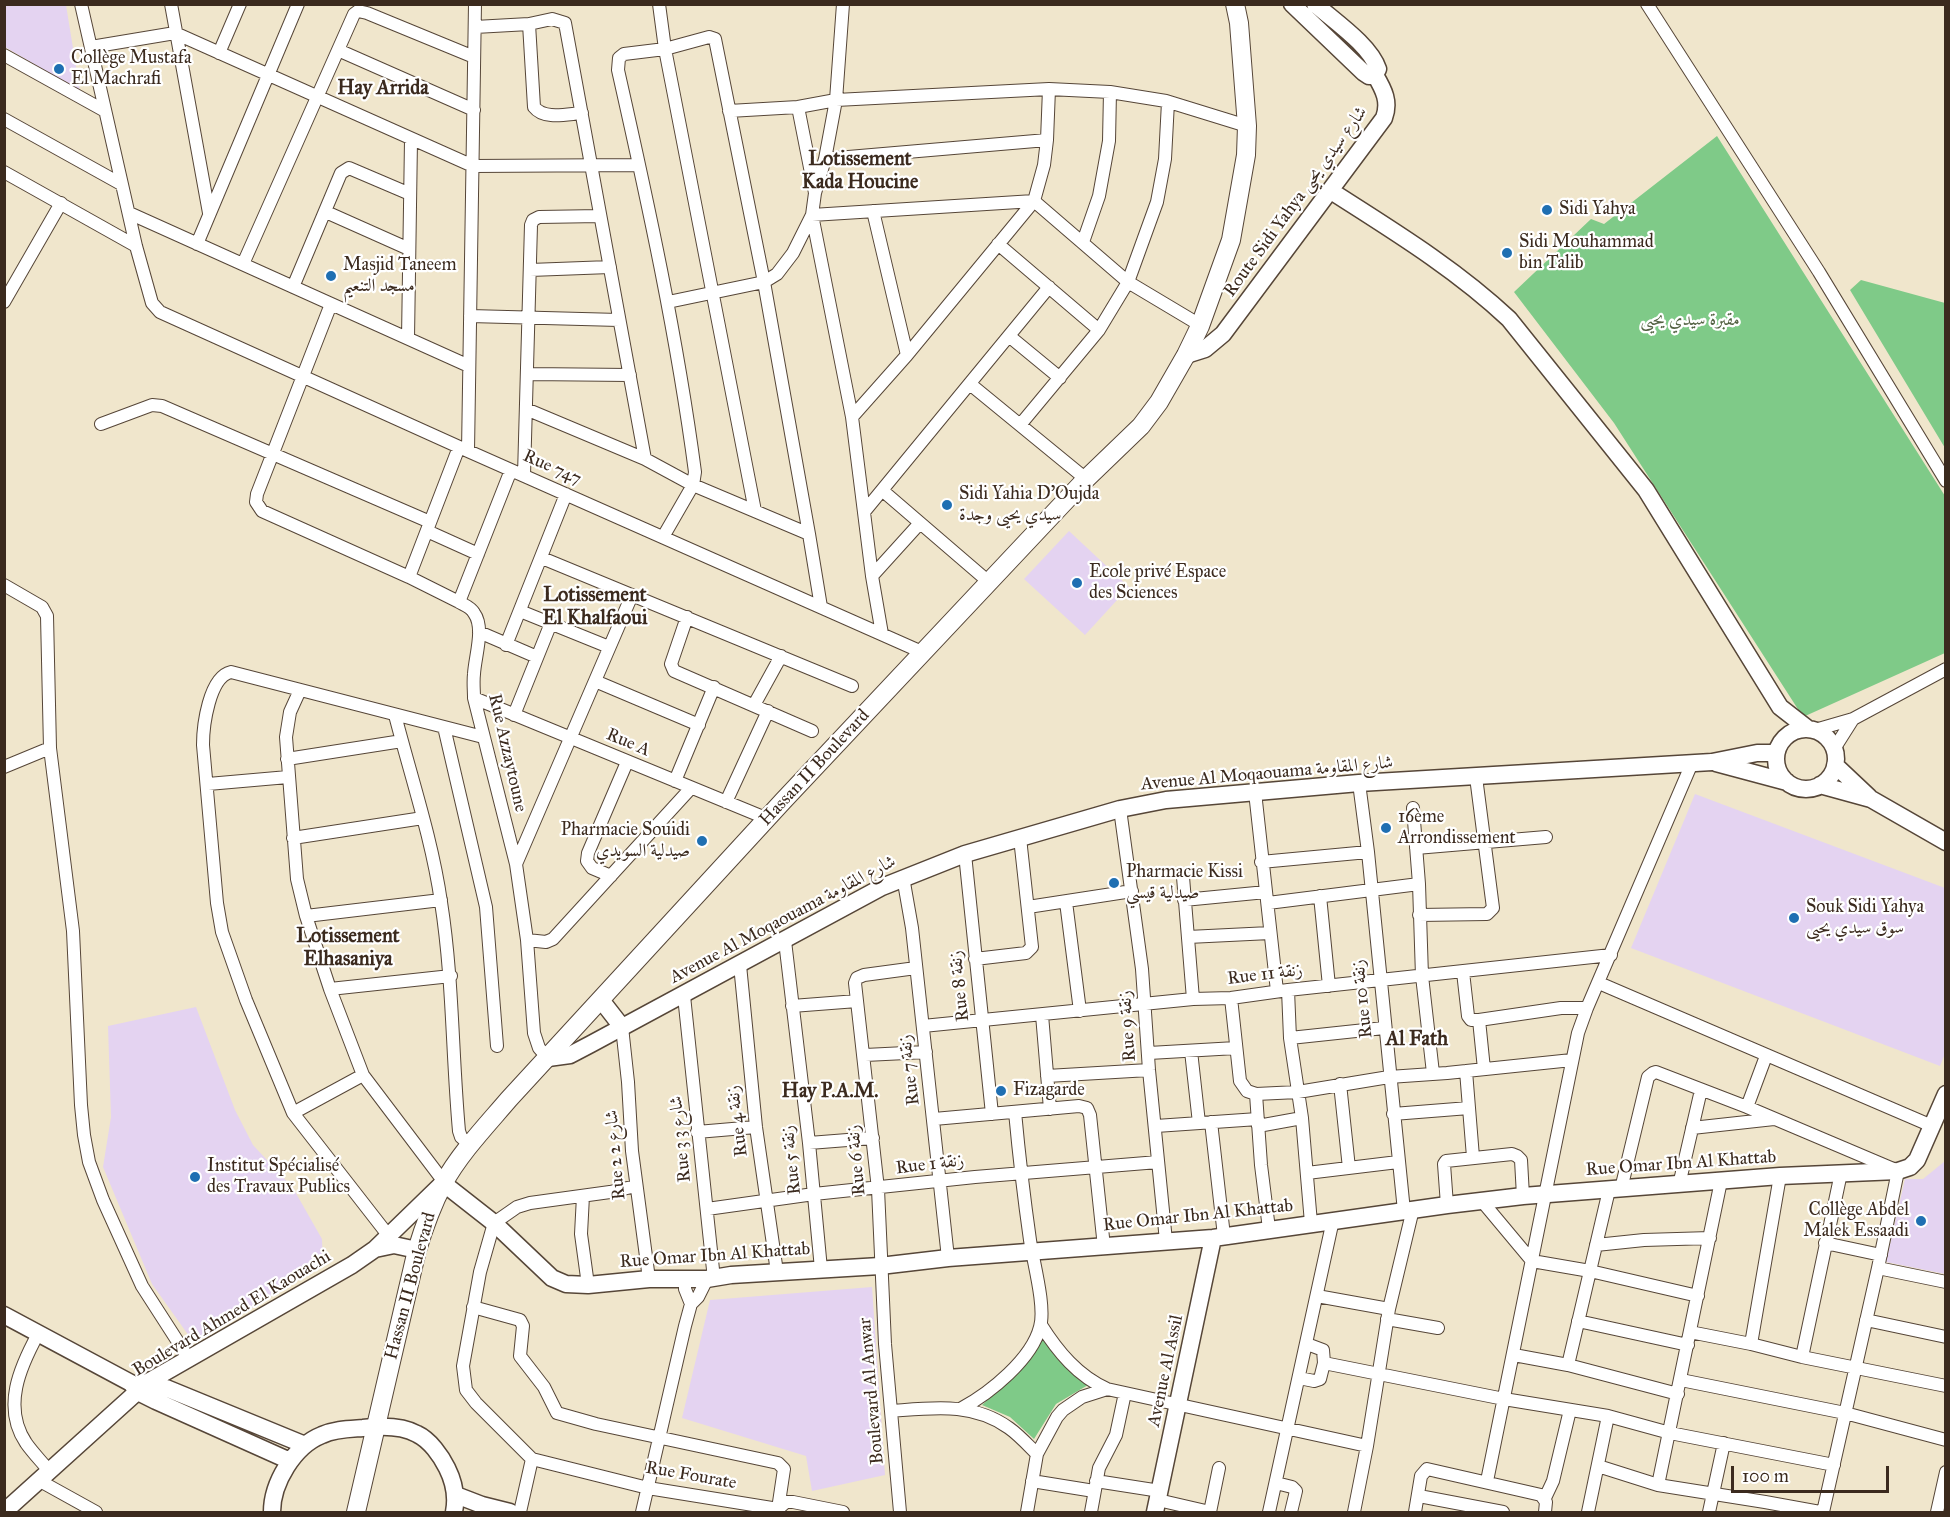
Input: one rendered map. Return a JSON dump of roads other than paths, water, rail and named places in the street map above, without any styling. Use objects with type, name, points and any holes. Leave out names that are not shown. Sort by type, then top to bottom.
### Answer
[{"type":"main road","name":"Hassan II Boulevard","points":[[356,1512],[424,1227],[444,1183],[470,1145],[768,819],[1086,479],[1141,426],[1160,402],[1200,325],[1231,240],[1246,155],[1247,126],[1239,23],[1235,4]]},
{"type":"main road","name":"Hassan II Boulevard","points":[[1239,23],[1240,4]]},
{"type":"street","points":[[81,4],[136,246]]},
{"type":"street","points":[[171,4],[209,214]]},
{"type":"street","points":[[175,26],[181,4]]},
{"type":"street","points":[[219,53],[240,4]]},
{"type":"street","points":[[197,244],[298,4]]},
{"type":"street","points":[[409,577],[463,449],[469,366],[475,4]]},
{"type":"street","points":[[659,4],[665,49],[755,511]]},
{"type":"street","points":[[668,302],[764,282],[777,274],[793,253],[812,215],[837,100],[843,4]]},
{"type":"street","points":[[1292,4],[1363,72],[1370,76],[1375,75]]},
{"type":"street","name":"Route Sidi Yahya شارع سيدي يحيى","points":[[1186,355],[1205,350],[1223,334],[1331,191],[1387,111],[1384,91],[1375,75],[1378,69],[1370,54],[1315,4]]},
{"type":"street","points":[[1647,4],[1819,272],[1946,481]]},
{"type":"street","points":[[243,264],[354,14],[362,11],[474,57]]},
{"type":"street","points":[[475,27],[529,24],[552,19],[564,24],[645,459]]},
{"type":"street","points":[[529,24],[534,107],[540,113],[548,115],[582,113]]},
{"type":"street","points":[[91,47],[175,26],[219,53],[472,166],[639,165]]},
{"type":"street","points":[[663,537],[693,485],[695,472],[685,394],[668,302],[618,70],[619,58],[624,54],[665,49],[709,37],[715,39],[764,282],[821,607]]},
{"type":"street","points":[[338,50],[474,110]]},
{"type":"street","points":[[4,55],[105,111]]},
{"type":"street","points":[[729,111],[798,107],[837,100],[1049,89],[1110,92],[1168,102],[1247,126]]},
{"type":"street","points":[[852,417],[907,355],[1034,201],[1044,165],[1049,89]]},
{"type":"street","points":[[1083,242],[1099,196],[1109,141],[1110,92]]},
{"type":"street","points":[[1020,425],[1099,330],[1128,282],[1157,202],[1165,159],[1168,102]]},
{"type":"street","points":[[798,107],[815,193]]},
{"type":"street","points":[[4,119],[121,184]]},
{"type":"street","points":[[408,338],[411,140]]},
{"type":"street","points":[[825,159],[1047,140]]},
{"type":"street","points":[[293,287],[341,173],[349,168],[410,194]]},
{"type":"street","points":[[4,172],[136,246]]},
{"type":"street","points":[[1331,191],[1449,270],[1509,319],[1646,490],[1780,707],[1811,729],[1827,737],[1835,757],[1871,799]]},
{"type":"street","points":[[812,215],[1034,201],[1128,282],[1200,325]]},
{"type":"street","points":[[4,302],[61,203]]},
{"type":"street","points":[[873,211],[907,355]]},
{"type":"street","points":[[326,212],[409,249]]},
{"type":"street","points":[[129,213],[469,366]]},
{"type":"street","points":[[812,215],[852,417],[872,576],[882,634]]},
{"type":"street","points":[[524,475],[531,225],[533,220],[539,217],[600,216]]},
{"type":"street","points":[[998,244],[1099,330]]},
{"type":"street","name":"Rue 747","points":[[136,246],[152,303],[166,316],[924,653]]},
{"type":"street","points":[[530,270],[610,267]]},
{"type":"street","points":[[864,512],[1049,287]]},
{"type":"street","points":[[331,304],[256,494],[256,502],[262,511],[409,577],[470,608],[476,614],[479,632],[537,657]]},
{"type":"street","points":[[470,316],[620,320]]},
{"type":"street","points":[[1009,336],[1060,378]]},
{"type":"street","points":[[527,374],[630,375]]},
{"type":"street","points":[[970,384],[1086,479]]},
{"type":"street","points":[[101,424],[152,405],[162,406],[273,453],[429,526],[478,554]]},
{"type":"street","points":[[526,409],[645,459],[693,485],[809,534]]},
{"type":"street","points":[[459,602],[511,470]]},
{"type":"street","points":[[883,490],[990,583]]},
{"type":"street","points":[[506,645],[566,494]]},
{"type":"street","points":[[872,576],[920,523]]},
{"type":"street","points":[[542,558],[852,686]]},
{"type":"street","points":[[4,585],[42,607],[47,616],[50,748],[73,931],[81,1105],[89,1162],[103,1200],[142,1286],[189,1359]]},
{"type":"street","points":[[516,864],[632,595]]},
{"type":"street","points":[[520,610],[609,647]]},
{"type":"street","points":[[687,617],[671,664],[673,669],[812,731]]},
{"type":"street","points":[[514,715],[551,623]]},
{"type":"street","name":"Rue Azzaytoune","points":[[479,632],[473,677],[474,698],[516,864],[527,940],[534,1033],[539,1048],[548,1058]]},
{"type":"street","points":[[754,705],[781,656]]},
{"type":"street","points":[[1778,748],[1792,732],[1853,719],[1946,669]]},
{"type":"street","points":[[388,1235],[293,1113],[246,1000],[222,932],[217,903],[203,725],[211,698],[220,679],[231,672],[483,737]]},
{"type":"street","points":[[595,681],[699,725]]},
{"type":"street","points":[[675,781],[714,687]]},
{"type":"street","points":[[300,690],[286,725],[297,879],[306,916],[330,989],[363,1075],[444,1183]]},
{"type":"street","name":"Rue A","points":[[474,698],[768,819]]},
{"type":"street","points":[[1780,707],[1778,771],[1786,782],[1797,788],[1805,789],[1820,785],[1830,777],[1835,757],[1853,719]]},
{"type":"street","points":[[726,802],[768,711]]},
{"type":"street","points":[[395,715],[423,818],[441,900],[451,976],[459,1131],[461,1137],[470,1145]]},
{"type":"street","points":[[444,727],[486,907],[497,1046]]},
{"type":"street","points":[[287,759],[402,741]]},
{"type":"street","points":[[4,767],[50,748]]},
{"type":"street","name":"Avenue Al Moqaouama شارع المقاومة","points":[[548,1058],[570,1054],[684,996],[903,877],[965,854],[1120,808],[1166,800],[1359,783],[1712,762],[1778,748]]},
{"type":"street","points":[[611,876],[592,868],[587,861],[592,843],[627,762]]},
{"type":"street","name":"Avenue Al Moqaouama شارع المقاومة","points":[[1712,762],[1786,782]]},
{"type":"street","points":[[1487,1481],[1572,1060],[1587,1008],[1692,763]]},
{"type":"street","points":[[208,784],[288,777]]},
{"type":"street","points":[[1419,915],[1487,914],[1493,908],[1476,777]]},
{"type":"street","name":"Rue 10 زنقة","points":[[1359,783],[1368,852],[1398,1162],[1408,1210]]},
{"type":"street","points":[[1820,785],[1871,799],[1946,842]]},
{"type":"street","points":[[527,940],[546,942],[553,939],[692,788]]},
{"type":"street","points":[[1255,792],[1270,933],[1299,1092],[1311,1223]]},
{"type":"street","name":"Rue 9 زنقة","points":[[1120,808],[1145,1005],[1166,1241]]},
{"type":"street","points":[[1413,808],[1419,884],[1422,976],[1433,1073]]},
{"type":"street","points":[[293,838],[423,818]]},
{"type":"street","points":[[1416,848],[1546,837]]},
{"type":"street","points":[[975,959],[1019,955],[1030,951],[1032,938],[1020,838]]},
{"type":"street","points":[[1262,862],[1368,852]]},
{"type":"street","name":"Rue 8 زنقة","points":[[965,854],[992,1114]]},
{"type":"street","name":"Rue 7 زنقة","points":[[903,877],[909,903],[948,1258]]},
{"type":"street","points":[[1183,877],[1193,999]]},
{"type":"street","points":[[1184,900],[1320,896],[1419,884]]},
{"type":"street","points":[[1028,907],[1132,891]]},
{"type":"street","points":[[1320,896],[1329,986]]},
{"type":"street","points":[[306,916],[441,900]]},
{"type":"street","points":[[1066,902],[1080,1011]]},
{"type":"street","points":[[1188,937],[1270,933]]},
{"type":"street","name":"Rue 5 زنقة","points":[[785,941],[809,1143],[821,1269]]},
{"type":"street","name":"Rue 11 زنقة","points":[[923,1026],[1193,999],[1231,998],[1282,990],[1611,955]]},
{"type":"street","name":"Rue 4 زنقة","points":[[740,965],[756,1127],[777,1272]]},
{"type":"street","name":"Rue 6 زنقة","points":[[880,1266],[878,1189],[856,980],[864,975],[916,968]]},
{"type":"street","points":[[1463,972],[1468,1016],[1471,1020],[1561,1008],[1587,1008]]},
{"type":"street","points":[[330,989],[451,976]]},
{"type":"street","points":[[1599,982],[1939,1129]]},
{"type":"street","name":"Rue 3 شارع 3","points":[[684,996],[706,1209],[710,1279]]},
{"type":"street","points":[[1231,998],[1238,1073],[1242,1087],[1256,1094],[1299,1092],[1389,1077],[1572,1060]]},
{"type":"street","points":[[602,1000],[622,1027]]},
{"type":"street","points":[[792,1005],[857,1001]]},
{"type":"street","points":[[1042,1015],[1050,1109]]},
{"type":"street","points":[[1479,1020],[1484,1069]]},
{"type":"street","name":"Rue 2 شارع 2","points":[[622,1027],[636,1186],[649,1279]]},
{"type":"street","points":[[1290,1038],[1384,1028]]},
{"type":"street","points":[[1149,1053],[1236,1048]]},
{"type":"street","points":[[1191,1051],[1205,1123],[1218,1237]]},
{"type":"street","points":[[864,1055],[926,1052]]},
{"type":"street","points":[[1747,1107],[1766,1056]]},
{"type":"street","points":[[1047,1076],[1149,1070]]},
{"type":"street","points":[[1466,1071],[1473,1157]]},
{"type":"street","points":[[1568,1365],[1596,1245],[1650,1075],[1656,1072],[1747,1107],[1898,1171],[1914,1164],[1939,1129],[1944,1104]]},
{"type":"street","points":[[293,1113],[363,1075]]},
{"type":"street","points":[[1340,1084],[1350,1168]]},
{"type":"street","points":[[1679,1185],[1701,1090]]},
{"type":"street","points":[[1256,1094],[1269,1229]]},
{"type":"street","points":[[934,1119],[1079,1106],[1087,1108],[1090,1115],[1104,1247]]},
{"type":"street","points":[[1393,1114],[1469,1107]]},
{"type":"street","points":[[1015,1112],[1032,1252],[1039,1290],[1041,1325],[1076,1369],[1091,1382],[1107,1389],[1367,1446]]},
{"type":"street","points":[[1156,1126],[1258,1123],[1302,1118]]},
{"type":"street","points":[[1692,1128],[1777,1119]]},
{"type":"street","points":[[697,1132],[756,1127]]},
{"type":"street","points":[[809,1143],[873,1138]]},
{"type":"street","points":[[1447,1204],[1444,1164],[1446,1161],[1473,1157],[1512,1154],[1517,1156],[1521,1160],[1523,1196]]},
{"type":"street","name":"Rue 1 زنقة","points":[[706,1209],[814,1194],[1158,1162]]},
{"type":"street","points":[[1307,1173],[1398,1162]]},
{"type":"street","points":[[1598,1466],[1658,1485],[1713,1493],[1763,1507],[1821,1512],[1834,1465],[1880,1262],[1898,1171]]},
{"type":"street","name":"Rue Omar Ibn Al Khattab","points":[[444,1183],[494,1223],[552,1278],[566,1284],[588,1285],[649,1279],[710,1279],[731,1275],[880,1266],[948,1258],[1218,1237],[1447,1204],[1523,1196],[1780,1176],[1898,1171]]},
{"type":"street","points":[[1802,1357],[1840,1173]]},
{"type":"street","points":[[1751,1344],[1780,1176]]},
{"type":"street","points":[[1658,1485],[1721,1181]]},
{"type":"street","name":"Boulevard Ahmed El Kaouachi","points":[[4,1512],[139,1386],[316,1287],[375,1249],[444,1183]]},
{"type":"street","points":[[520,1512],[532,1459],[476,1403],[466,1389],[463,1366],[480,1272],[494,1223],[517,1207],[543,1200],[583,1196],[636,1186]]},
{"type":"street","points":[[583,1196],[581,1234],[588,1285]]},
{"type":"street","points":[[1481,1200],[1532,1261],[1590,1271],[1698,1296]]},
{"type":"street","points":[[1354,1512],[1408,1210]]},
{"type":"street","points":[[1269,1512],[1333,1220]]},
{"type":"street","name":"Avenue Al Assil","points":[[1158,1501],[1218,1237]]},
{"type":"street","points":[[1596,1245],[1644,1240],[1710,1238]]},
{"type":"street","points":[[1825,1243],[1946,1282]]},
{"type":"street","name":"Boulevard Ahmed El Kaouachi","points":[[375,1249],[394,1245],[417,1250]]},
{"type":"street","name":"Boulevard Al Anwar","points":[[880,1266],[900,1512]]},
{"type":"street","points":[[691,1304],[710,1279]]},
{"type":"street","points":[[642,1512],[691,1304],[685,1280]]},
{"type":"street","points":[[1317,1296],[1438,1328]]},
{"type":"street","points":[[473,1307],[520,1320],[523,1326],[520,1356],[544,1387],[557,1413],[660,1438],[772,1461],[784,1469],[778,1509]]},
{"type":"street","points":[[4,1315],[139,1386],[290,1461]]},
{"type":"street","points":[[1866,1320],[1946,1337]]},
{"type":"street","points":[[1578,1321],[1688,1345]]},
{"type":"street","points":[[962,1408],[978,1399],[1006,1376],[1025,1354],[1041,1325]]},
{"type":"street","points":[[1690,1332],[1946,1386]]},
{"type":"street","points":[[38,1334],[25,1359],[14,1397],[18,1425],[45,1476],[96,1512]]},
{"type":"street","points":[[1299,1378],[1320,1380],[1324,1363],[1323,1350],[1307,1344]]},
{"type":"street","points":[[1514,1354],[1568,1365],[1678,1394]]},
{"type":"street","points":[[1324,1363],[1504,1399],[1608,1416],[1670,1433],[1834,1465]]},
{"type":"street","points":[[1681,1380],[1845,1413],[1946,1440]]},
{"type":"street","points":[[139,1386],[305,1446]]},
{"type":"street","points":[[1027,1512],[1037,1454],[1063,1410],[1082,1397],[1107,1389]]},
{"type":"street","points":[[1091,1512],[1102,1460],[1116,1435],[1125,1393]]},
{"type":"street","points":[[4,1406],[14,1397]]},
{"type":"street","points":[[891,1411],[962,1408],[983,1414],[1005,1425],[1037,1454]]},
{"type":"street","points":[[1545,1512],[1545,1498],[1553,1481],[1570,1410]]},
{"type":"street","points":[[1588,1512],[1608,1416]]},
{"type":"street","points":[[273,1512],[275,1493],[290,1461],[305,1446],[316,1437],[332,1431],[375,1426],[392,1427],[420,1434],[435,1450],[452,1479],[456,1495],[454,1512]]},
{"type":"street","points":[[1709,1512],[1724,1443]]},
{"type":"street","name":"Rue Fourate","points":[[532,1459],[648,1488],[778,1509],[786,1502],[793,1502],[843,1512]]},
{"type":"street","points":[[1032,1481],[1095,1486],[1210,1512],[1219,1468]]},
{"type":"street","points":[[1415,1512],[1421,1476],[1427,1469],[1487,1481],[1545,1498]]},
{"type":"street","points":[[1937,1512],[1946,1472]]},
{"type":"street","points":[[1276,1483],[1292,1487],[1296,1491],[1291,1512]]},
{"type":"street","points":[[456,1495],[510,1512]]},
{"type":"street","points":[[1419,1496],[1503,1512]]},
{"type":"place","name":"Collège Mustafa El Machrafi","points":[[59,69]]},
{"type":"place","name":"Sidi Yahya","points":[[1547,210]]},
{"type":"place","name":"Sidi Mouhammad bin Talib","points":[[1507,253]]},
{"type":"place","name":"Masjid Taneem مسجد التنعيم","points":[[331,276]]},
{"type":"place","name":"Sidi Yahia D'Oujda سيدي يحيى وجدة","points":[[947,505]]},
{"type":"place","name":"Ecole privé Espace des Sciences","points":[[1077,583]]},
{"type":"place","name":"16ème Arrondissement","points":[[1386,828]]},
{"type":"place","name":"Pharmacie Souidi صيدلية السويدي","points":[[702,841]]},
{"type":"place","name":"Pharmacie Kissi صيدلية قيسي","points":[[1114,883]]},
{"type":"place","name":"Souk Sidi Yahya سوق سيدي يحيى","points":[[1794,918]]},
{"type":"place","name":"Fizagarde","points":[[1001,1091]]},
{"type":"place","name":"Institut Spécialisé des Travaux Publics","points":[[195,1177]]},
{"type":"place","name":"Collège Abdel Malek Essaadi","points":[[1921,1221]]},
{"type":"district","name":"Hay Arrida","points":[[383,89]]},
{"type":"district","name":"Lotissement Kada Houcine","points":[[860,172]]},
{"type":"district","name":"Lotissement El Khalfaoui","points":[[595,608]]},
{"type":"district","name":"Lotissement Elhasaniya","points":[[348,948]]},
{"type":"district","name":"Al Fath","points":[[1417,1040]]},
{"type":"district","name":"Hay P.A.M.","points":[[830,1092]]},
{"type":"park label","name":"مقبرة سيدي يحيى","points":[[1690,321]]}]
